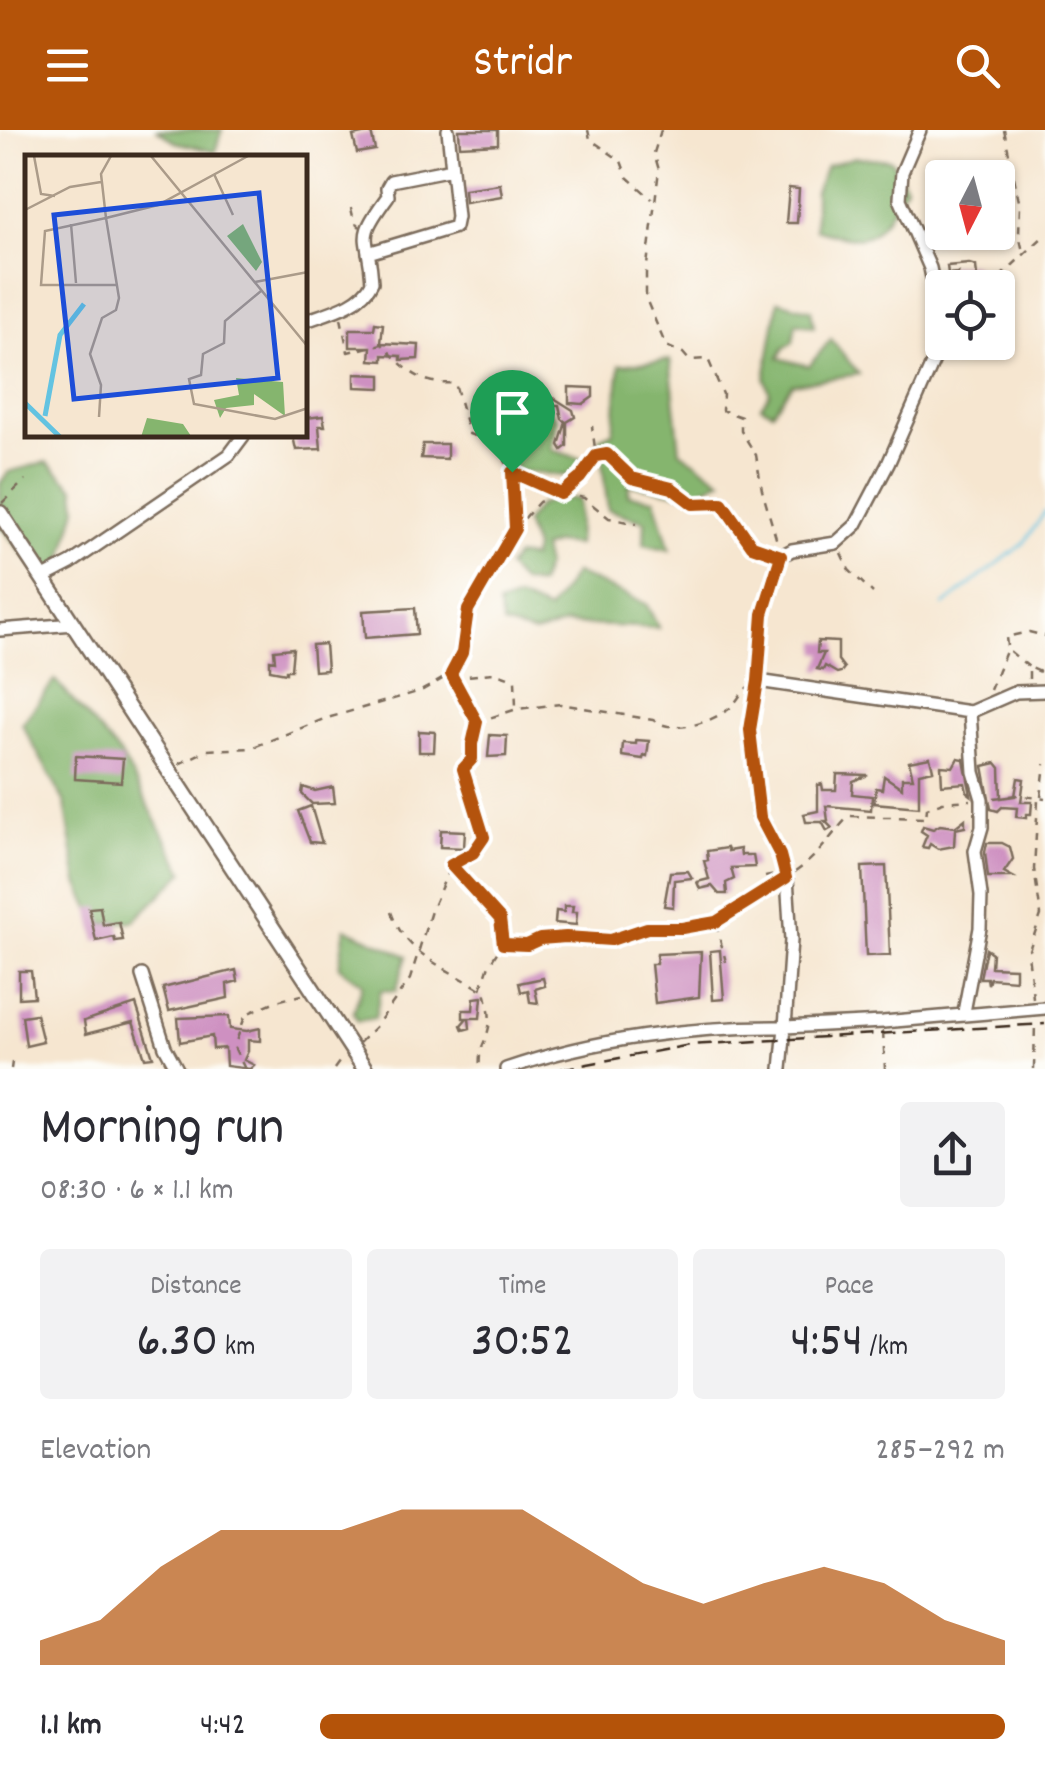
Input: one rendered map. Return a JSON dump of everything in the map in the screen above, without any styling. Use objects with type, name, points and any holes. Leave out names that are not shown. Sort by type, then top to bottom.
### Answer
[{"type":"street","points":[[368,253],[455,228],[448,130]]},
{"type":"street","points":[[781,1069],[791,940],[786,878],[780,855],[760,817],[750,730],[763,614],[781,556],[792,550],[836,543],[856,525],[872,498],[940,346],[938,302],[930,268],[900,198],[902,172],[920,130]]},
{"type":"street","points":[[308,320],[339,308],[370,289],[364,232],[388,196],[391,180],[452,169]]},
{"type":"street","points":[[44,577],[68,565],[229,455],[242,438]]},
{"type":"street","points":[[0,513],[365,1069]]},
{"type":"street","points":[[0,630],[74,624]]},
{"type":"street","points":[[758,681],[970,712],[1029,690],[1045,692]]},
{"type":"street","points":[[964,1012],[980,928],[981,895],[975,851],[982,826],[982,799],[974,772],[970,712]]},
{"type":"street","points":[[142,976],[165,1047],[177,1069]]},
{"type":"street","points":[[506,1069],[684,1030],[883,1022],[1040,1008]]},
{"type":"path","points":[[588,130],[590,139],[621,161],[626,177],[653,200]]},
{"type":"path","points":[[661,130],[654,153],[658,170],[646,299],[666,346],[689,360],[708,359],[722,394],[722,410],[741,418],[741,431],[756,454],[781,556]]},
{"type":"path","points":[[1004,130],[1020,206],[1023,252]]},
{"type":"path","points":[[351,208],[354,221],[364,232]]},
{"type":"path","points":[[1006,270],[1045,235]]},
{"type":"path","points":[[339,308],[348,352],[382,344],[398,361],[432,385],[455,382],[470,434],[493,442],[512,472],[515,529]]},
{"type":"path","points":[[170,770],[189,756],[207,750],[251,748],[324,719],[421,691],[451,674],[462,653],[468,610],[515,529],[539,502],[561,494],[580,478],[596,456],[592,426]]},
{"type":"path","points":[[596,456],[607,454],[632,478],[672,488],[693,504],[722,503],[752,546],[781,556]]},
{"type":"path","points":[[512,472],[561,494],[584,498],[609,518],[636,524]]},
{"type":"path","points":[[0,505],[26,480]]},
{"type":"path","points":[[836,543],[849,570],[872,593]]},
{"type":"path","points":[[989,702],[990,689],[1007,649],[1006,637],[1029,632],[1045,636]]},
{"type":"path","points":[[1007,649],[1044,672]]},
{"type":"path","points":[[1029,666],[1029,690]]},
{"type":"path","points":[[451,674],[462,677],[498,672],[515,680],[516,708]]},
{"type":"path","points":[[334,1069],[351,1048],[366,1038],[410,979],[451,865],[473,853],[484,837],[463,769],[472,759],[477,722],[451,674]]},
{"type":"path","points":[[477,722],[516,708],[561,704],[653,720],[661,725],[688,726],[729,710],[744,689],[758,681]]},
{"type":"path","points":[[1034,1069],[1040,1008],[1028,952],[1041,915],[1033,845],[1045,764]]},
{"type":"path","points":[[503,944],[527,945],[540,939],[566,937],[611,940],[647,928],[682,928],[716,922],[821,854],[830,836],[849,816],[926,818],[927,808],[943,802],[1017,795],[1041,799]]},
{"type":"path","points":[[451,865],[500,919],[503,944],[489,965],[481,989]]},
{"type":"path","points":[[391,912],[395,925],[417,954],[486,992],[489,1030],[479,1052],[480,1069]]},
{"type":"path","points":[[716,922],[726,962]]},
{"type":"path","points":[[244,1069],[234,1047],[246,1014],[284,998],[313,993]]},
{"type":"path","points":[[883,1022],[886,1069]]},
{"type":"path","points":[[11,1069],[12,1062]]},
{"type":"green space","points":[[157,130],[222,130],[215,152],[175,142]]},
{"type":"green space","points":[[855,157],[891,160],[906,186],[872,233],[851,238],[815,229],[815,192],[826,166]]},
{"type":"green space","points":[[778,301],[811,310],[814,327],[796,323],[793,342],[778,358],[809,366],[831,339],[859,374],[792,384],[772,412],[761,406],[770,393],[765,379]]},
{"type":"green space","points":[[670,360],[680,451],[722,480],[691,495],[629,484],[628,495],[655,499],[670,550],[644,544],[645,521],[608,510],[599,438],[613,432],[620,365]]},
{"type":"green space","points":[[498,380],[524,385],[557,418],[552,450],[585,460],[567,476],[517,471],[496,439],[475,433],[463,416],[478,406],[511,425],[521,396],[498,388]]},
{"type":"green space","points":[[47,462],[75,488],[77,508],[61,566],[37,570],[0,526],[0,484],[8,472]]},
{"type":"green space","points":[[558,498],[579,499],[577,545],[556,543],[542,548],[546,566],[539,585],[521,582],[507,567],[516,556],[532,558],[534,548],[525,523],[539,505]]},
{"type":"green space","points":[[575,573],[646,604],[659,628],[566,624],[535,634],[503,625],[498,605],[518,598],[548,611]]},
{"type":"green space","points":[[55,680],[122,757],[184,872],[134,921],[97,924],[78,883],[65,803],[22,724]]},
{"type":"green space","points":[[345,928],[407,956],[396,991],[381,990],[375,1018],[358,1021],[353,1013],[363,984],[339,967]]},
{"type":"building","points":[[459,130],[498,130],[498,144],[460,146]]},
{"type":"building","points":[[371,132],[375,150],[357,153],[353,136]]},
{"type":"building","points":[[500,184],[502,196],[465,202],[464,189]]},
{"type":"building","points":[[789,188],[799,189],[797,223],[786,223]]},
{"type":"building","points":[[969,264],[976,270],[948,270],[947,266]]},
{"type":"building","points":[[375,323],[383,324],[381,343],[419,345],[418,359],[383,355],[383,361],[370,360],[371,347],[350,347],[350,329],[374,329]]},
{"type":"building","points":[[355,374],[381,375],[381,388],[355,387]]},
{"type":"building","points":[[569,387],[593,388],[593,397],[583,404],[569,403]]},
{"type":"building","points":[[554,398],[573,410],[575,417],[567,422],[567,446],[562,450],[559,445],[566,422],[559,405],[550,405]]},
{"type":"building","points":[[323,416],[325,426],[319,426],[321,449],[296,450],[293,438],[308,438],[308,418]]},
{"type":"building","points":[[423,444],[447,444],[447,459],[421,458]]},
{"type":"building","points":[[415,608],[417,634],[365,638],[363,611]]},
{"type":"building","points":[[818,641],[838,642],[838,660],[844,668],[841,672],[825,666],[823,670],[817,669],[824,653],[817,653]]},
{"type":"building","points":[[325,644],[327,670],[314,671],[312,645]]},
{"type":"building","points":[[293,648],[291,670],[270,670],[270,660],[275,661],[274,650]]},
{"type":"building","points":[[419,731],[435,732],[434,752],[419,752]]},
{"type":"building","points":[[490,735],[507,736],[506,756],[488,757]]},
{"type":"building","points":[[636,740],[649,741],[647,756],[622,756],[623,743],[636,744]]},
{"type":"building","points":[[76,756],[123,759],[121,782],[75,779]]},
{"type":"building","points":[[930,758],[933,770],[919,773],[919,807],[874,803],[876,788],[882,789],[884,776],[902,788],[902,778],[913,778],[909,762]]},
{"type":"building","points":[[958,758],[964,759],[971,795],[965,783],[942,785],[941,766],[953,767]]},
{"type":"building","points":[[996,763],[1000,768],[1001,798],[1015,796],[1018,778],[1024,779],[1021,802],[1032,802],[1031,814],[1026,814],[1026,818],[1016,817],[1017,808],[991,809],[983,766]]},
{"type":"building","points":[[837,774],[868,775],[853,781],[852,794],[872,796],[871,810],[826,806],[825,821],[832,828],[827,831],[822,822],[806,822],[804,814],[818,811],[818,785],[822,784],[823,790],[836,790]]},
{"type":"building","points":[[303,787],[315,791],[333,787],[335,803],[312,804],[302,794]]},
{"type":"building","points":[[311,806],[322,843],[310,842],[298,811]]},
{"type":"building","points":[[965,819],[965,827],[955,829],[954,846],[922,847],[927,835],[921,831],[923,826],[955,827]]},
{"type":"building","points":[[441,830],[465,831],[464,848],[440,847]]},
{"type":"building","points":[[987,843],[1010,847],[1013,859],[1004,872],[1013,877],[988,877]]},
{"type":"building","points":[[740,849],[741,855],[753,855],[755,867],[731,868],[734,879],[726,883],[727,894],[719,894],[712,886],[700,889],[697,882],[709,879],[704,861],[708,860],[707,851]]},
{"type":"building","points":[[886,866],[890,955],[866,956],[862,867]]},
{"type":"building","points":[[688,871],[692,878],[674,880],[673,907],[664,906],[670,872]]},
{"type":"building","points":[[564,906],[573,906],[572,912],[577,912],[576,925],[555,923],[556,911],[564,912]]},
{"type":"building","points":[[100,907],[103,925],[119,922],[123,940],[115,941],[114,937],[96,941],[89,908]]},
{"type":"building","points":[[986,949],[992,953],[991,967],[1015,968],[1015,980],[990,978],[988,984],[987,978],[980,978]]},
{"type":"building","points":[[720,950],[724,999],[713,1000],[710,951]]},
{"type":"building","points":[[701,952],[699,997],[655,1003],[651,964],[656,964],[657,954]]},
{"type":"building","points":[[236,970],[238,981],[227,984],[228,998],[169,1011],[163,988]]},
{"type":"building","points":[[19,971],[31,971],[34,997],[19,998]]},
{"type":"building","points":[[543,978],[545,986],[535,989],[538,1003],[530,1002],[528,990],[521,992],[519,983]]},
{"type":"building","points":[[482,997],[480,1018],[469,1018],[470,1028],[463,1030],[461,1025],[467,1018],[463,1018],[463,1010],[473,1010],[474,998]]},
{"type":"building","points":[[136,1004],[153,1057],[145,1058],[133,1022],[86,1034],[84,1021]]},
{"type":"building","points":[[36,1014],[43,1042],[26,1046],[22,1016]]},
{"type":"building","points":[[229,1016],[230,1029],[260,1028],[260,1041],[248,1040],[244,1060],[254,1065],[250,1069],[226,1066],[225,1048],[213,1049],[212,1036],[180,1042],[178,1018]]},
{"type":"waterway","points":[[943,606],[1024,543],[1045,512]]},
{"type":"railway","points":[[561,1069],[690,1045],[1045,1024]]},
{"type":"route","points":[[607,454],[632,478],[672,488],[693,504],[722,503],[752,546],[781,556],[763,614],[750,730],[760,817],[780,855],[786,878],[716,922],[682,928],[647,928],[611,940],[566,937],[540,939],[527,945],[503,944],[500,919],[451,865],[473,853],[484,837],[463,769],[472,759],[477,722],[451,674],[462,653],[468,610],[515,529],[512,472],[561,494],[580,478],[596,456],[607,454]]}]
